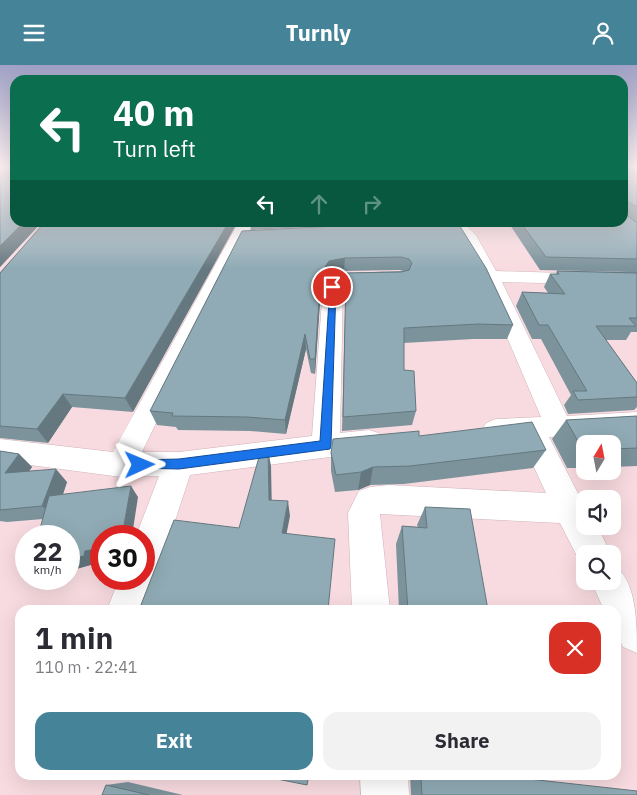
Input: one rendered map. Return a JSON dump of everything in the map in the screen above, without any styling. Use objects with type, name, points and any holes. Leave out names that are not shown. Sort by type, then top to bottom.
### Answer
[{"type":"street","points":[[411,228],[430,227]]},
{"type":"street","points":[[453,227],[463,229],[468,235],[490,276],[544,427],[569,509],[589,545]]},
{"type":"street","points":[[121,465],[246,232]]},
{"type":"street","points":[[490,276],[602,278]]},
{"type":"street","points":[[326,445],[332,287],[336,280],[399,278]]},
{"type":"street","points":[[472,433],[637,421]]},
{"type":"street","points":[[0,450],[121,465],[179,464],[326,445],[394,439]]},
{"type":"street","points":[[155,531],[179,464]]},
{"type":"street","points":[[371,605],[364,513],[370,501],[388,499],[569,509]]},
{"type":"street","points":[[128,605],[133,590]]},
{"type":"street","points":[[614,590],[637,633]]},
{"type":"street","points":[[384,780],[385,795]]},
{"type":"building","points":[[0,200],[10,200],[10,227],[19,227],[0,246]]},
{"type":"building","points":[[628,200],[637,200],[637,207],[628,202]]},
{"type":"building","points":[[628,216],[637,223],[637,259],[546,257],[524,227],[628,227]]},
{"type":"building","points":[[40,227],[226,227],[125,398],[63,394],[37,429],[0,426],[0,273]]},
{"type":"building","points":[[318,227],[460,227],[486,268],[513,325],[478,324],[404,328],[404,370],[414,371],[416,411],[343,417],[346,273],[401,272],[409,270],[412,263],[409,259],[401,257],[345,258],[329,261],[321,273],[315,359],[310,359],[305,334],[285,420],[247,417],[172,416],[173,413],[150,411],[242,231]]},
{"type":"building","points":[[557,271],[637,273],[637,318],[629,318],[636,326],[596,326],[637,383],[637,397],[578,400],[573,391],[587,391],[548,325],[539,325],[522,292],[565,294],[550,274],[559,274]]},
{"type":"building","points":[[637,416],[637,448],[621,449],[621,435],[576,435],[576,438],[566,420]]},
{"type":"building","points":[[532,422],[546,450],[410,466],[373,467],[361,472],[336,475],[331,453],[333,439],[419,431],[419,436]]},
{"type":"building","points":[[261,450],[268,450],[269,500],[288,501],[282,533],[335,539],[328,605],[141,605],[147,590],[155,590],[155,569],[174,520],[239,528]]},
{"type":"building","points":[[0,451],[19,454],[5,473],[56,469],[42,506],[0,510]]},
{"type":"building","points":[[131,486],[124,525],[90,525],[90,550],[85,551],[84,556],[80,557],[80,525],[41,525],[49,496]]},
{"type":"building","points":[[425,507],[470,509],[487,605],[408,605],[402,526],[427,528]]},
{"type":"building","points":[[282,780],[308,780],[307,785]]},
{"type":"building","points":[[421,780],[538,780],[637,791],[637,795],[422,795]]},
{"type":"building","points":[[106,785],[149,795],[102,795]]},
{"type":"route","points":[[140,465],[179,464],[326,445],[332,287]]}]
